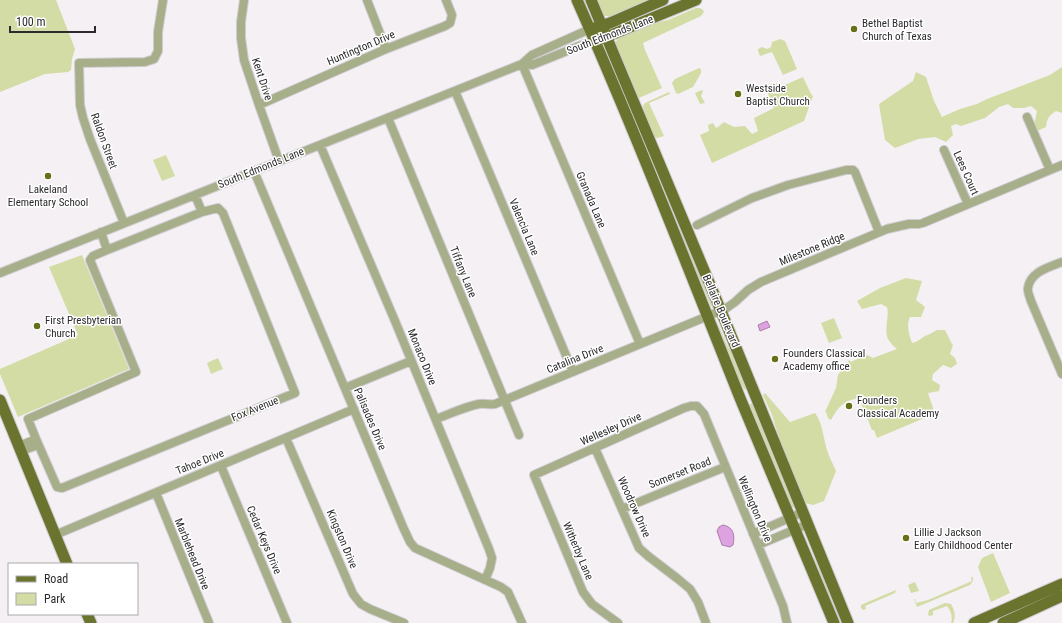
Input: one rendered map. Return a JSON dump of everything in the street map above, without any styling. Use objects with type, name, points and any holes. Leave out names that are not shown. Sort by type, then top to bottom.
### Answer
[{"type":"main road","name":"Bellaire Boulevard","points":[[577,0],[834,623]]},
{"type":"main road","name":"Bellaire Boulevard","points":[[591,0],[721,311],[848,623]]},
{"type":"main road","name":"South Edmonds Lane","points":[[590,30],[663,0]]},
{"type":"main road","name":"South Edmonds Lane","points":[[594,40],[606,37],[696,0]]},
{"type":"main road","points":[[641,153],[652,148]]},
{"type":"main road","points":[[740,398],[754,393]]},
{"type":"main road","points":[[0,400],[67,563]]},
{"type":"main road","points":[[974,623],[1062,584]]},
{"type":"main road","points":[[1003,623],[1062,596]]},
{"type":"street","name":"Raldon Street","points":[[124,223],[83,118],[80,105],[79,63],[145,62],[154,59],[158,51],[158,32],[163,0]]},
{"type":"street","name":"Kent Drive","points":[[244,0],[241,22],[241,38],[244,60],[279,161]]},
{"type":"street","points":[[366,0],[386,49]]},
{"type":"street","name":"Huntington Drive","points":[[258,104],[386,49],[446,26],[450,23],[452,15],[446,0]]},
{"type":"street","name":"South Edmonds Lane","points":[[0,273],[522,64],[532,55],[590,30]]},
{"type":"street","name":"South Edmonds Lane","points":[[522,64],[532,65],[594,40]]},
{"type":"street","name":"Granada Lane","points":[[522,64],[640,344]]},
{"type":"street","name":"Valencia Lane","points":[[455,90],[573,372]]},
{"type":"street","points":[[1028,117],[1050,170]]},
{"type":"street","name":"Tiffany Lane","points":[[388,118],[519,435]]},
{"type":"street","name":"Monaco Drive","points":[[320,145],[395,320],[492,558],[485,580]]},
{"type":"street","name":"Lees Court","points":[[944,150],[968,204]]},
{"type":"street","name":"Milestone Ridge","points":[[721,311],[761,282],[879,232],[904,225],[921,223],[1062,165]]},
{"type":"street","points":[[697,225],[752,198],[788,185],[846,170],[853,170],[879,232]]},
{"type":"street","name":"Palisades Drive","points":[[254,171],[410,542],[415,548],[501,587],[508,592],[522,623]]},
{"type":"street","points":[[195,194],[202,212]]},
{"type":"street","name":"Fox Avenue","points":[[218,208],[224,213],[295,393],[62,488],[56,487],[28,419],[136,372],[90,260],[92,256],[107,250],[202,212],[218,208]]},
{"type":"street","points":[[101,232],[107,250]]},
{"type":"street","points":[[1062,262],[1040,272],[1032,278],[1028,289],[1031,301],[1062,374]]},
{"type":"street","name":"Catalina Drive","points":[[436,419],[468,407],[481,404],[495,404],[721,311]]},
{"type":"street","points":[[345,388],[411,361]]},
{"type":"street","name":"Wellesley Drive","points":[[534,475],[684,408],[697,406]]},
{"type":"street","name":"Wellington Drive","points":[[697,406],[704,414],[783,606],[787,623]]},
{"type":"street","name":"Tahoe Drive","points":[[55,535],[354,409]]},
{"type":"street","name":"Kingston Drive","points":[[286,438],[353,594],[361,604],[404,623]]},
{"type":"street","points":[[20,449],[37,442]]},
{"type":"street","name":"Woodrow Drive","points":[[595,448],[640,548],[690,589],[698,602],[706,623]]},
{"type":"street","name":"Cedar Keys Drive","points":[[221,466],[287,623]]},
{"type":"street","name":"Somerset Road","points":[[622,509],[725,467]]},
{"type":"street","name":"Witherby Lane","points":[[534,475],[583,592],[592,604],[618,623]]},
{"type":"street","name":"Marblehead Drive","points":[[156,493],[209,623]]},
{"type":"street","points":[[753,534],[803,512]]},
{"type":"street","points":[[758,545],[808,524]]},
{"type":"green space","points":[[0,0],[56,0],[75,49],[71,70],[68,72],[45,74],[0,92]]},
{"type":"green space","points":[[595,0],[654,0],[610,17],[602,16]]},
{"type":"green space","points":[[696,8],[703,10],[704,12],[701,16],[643,43],[662,88],[639,98],[636,97],[615,43],[619,37],[655,23],[668,20]]},
{"type":"green space","points":[[780,39],[785,41],[797,69],[783,75],[772,52],[760,56],[758,51],[758,49],[762,47],[767,49],[771,47],[772,42]]},
{"type":"green space","points":[[1062,67],[1062,113],[1056,111],[1051,114],[1048,118],[1046,127],[1037,131],[1034,125],[1037,111],[1031,106],[1024,108],[1013,108],[1008,104],[999,107],[985,118],[961,126],[956,124],[951,126],[953,135],[946,142],[935,137],[918,139],[895,148],[885,140],[879,104],[913,81],[916,72],[926,77],[934,101],[942,117],[1050,75]]},
{"type":"green space","points":[[699,68],[701,69],[701,73],[693,87],[678,94],[676,93],[672,83],[675,79]]},
{"type":"green space","points":[[803,77],[813,96],[804,121],[712,163],[700,135],[709,131],[708,125],[713,123],[716,128],[724,122],[734,127],[745,126],[752,134],[758,131],[754,118],[774,108],[765,87],[773,83],[785,85]]},
{"type":"green space","points":[[702,90],[701,96],[705,103],[700,104],[695,93]]},
{"type":"green space","points":[[669,92],[670,94],[649,103],[664,136],[657,138],[650,128],[643,106],[647,102]]},
{"type":"green space","points":[[166,155],[175,176],[162,181],[153,160]]},
{"type":"green space","points":[[650,157],[713,307],[711,306],[697,275]]},
{"type":"green space","points":[[82,255],[129,369],[18,417],[0,374],[0,369],[78,335],[49,267]]},
{"type":"green space","points":[[906,278],[922,281],[916,300],[925,307],[921,317],[910,317],[908,327],[912,343],[937,330],[945,330],[953,345],[950,354],[955,358],[957,364],[951,368],[943,365],[933,374],[932,380],[940,385],[939,391],[928,393],[934,411],[928,413],[929,417],[877,438],[874,430],[872,430],[859,398],[842,405],[836,411],[831,420],[825,412],[836,388],[838,375],[849,360],[851,362],[867,355],[873,358],[897,349],[890,342],[887,334],[887,307],[881,304],[862,309],[857,301],[880,288]]},
{"type":"green space","points":[[834,318],[842,338],[829,343],[821,323]]},
{"type":"green space","points":[[716,323],[718,324],[727,345],[741,369],[747,389],[745,390],[740,383]]},
{"type":"green space","points":[[218,358],[223,369],[211,374],[207,363]]},
{"type":"green space","points":[[765,393],[790,422],[815,413],[818,417],[828,453],[836,471],[824,501],[813,505],[805,503],[763,395]]},
{"type":"green space","points":[[749,404],[752,404],[755,407],[796,506],[792,508],[782,484],[775,473]]},
{"type":"green space","points":[[802,530],[811,553],[824,576],[844,623],[841,623],[830,602],[799,532]]},
{"type":"green space","points":[[993,553],[1010,593],[991,602],[978,567],[982,558]]},
{"type":"green space","points":[[971,577],[973,577],[973,581],[970,585],[917,607],[914,599],[916,603],[928,600],[972,581]]},
{"type":"green space","points":[[915,582],[919,591],[911,593],[908,585]]},
{"type":"green space","points":[[896,590],[895,593],[865,606],[866,609],[863,610],[861,608],[861,605]]},
{"type":"green space","points":[[945,603],[951,604],[955,614],[953,623],[951,623],[951,614],[947,606],[933,611],[933,615],[928,615],[929,610]]},
{"type":"shaded area","points":[[767,321],[770,327],[760,331],[758,325]]},
{"type":"shaded area","points":[[723,525],[727,526],[733,532],[733,545],[730,547],[722,545],[717,531],[719,527]]},
{"type":"place","name":"Bethel Baptist Church of Texas","points":[[854,29]]},
{"type":"place","name":"Westside Baptist Church","points":[[738,94]]},
{"type":"place","name":"Lakeland Elementary School","points":[[48,176]]},
{"type":"place","name":"First Presbyterian Church","points":[[37,326]]},
{"type":"place","name":"Founders Classical Academy office","points":[[775,359]]},
{"type":"place","name":"Founders Classical Academy","points":[[849,406]]},
{"type":"place","name":"Lillie J Jackson Early Childhood Center","points":[[906,538]]}]
